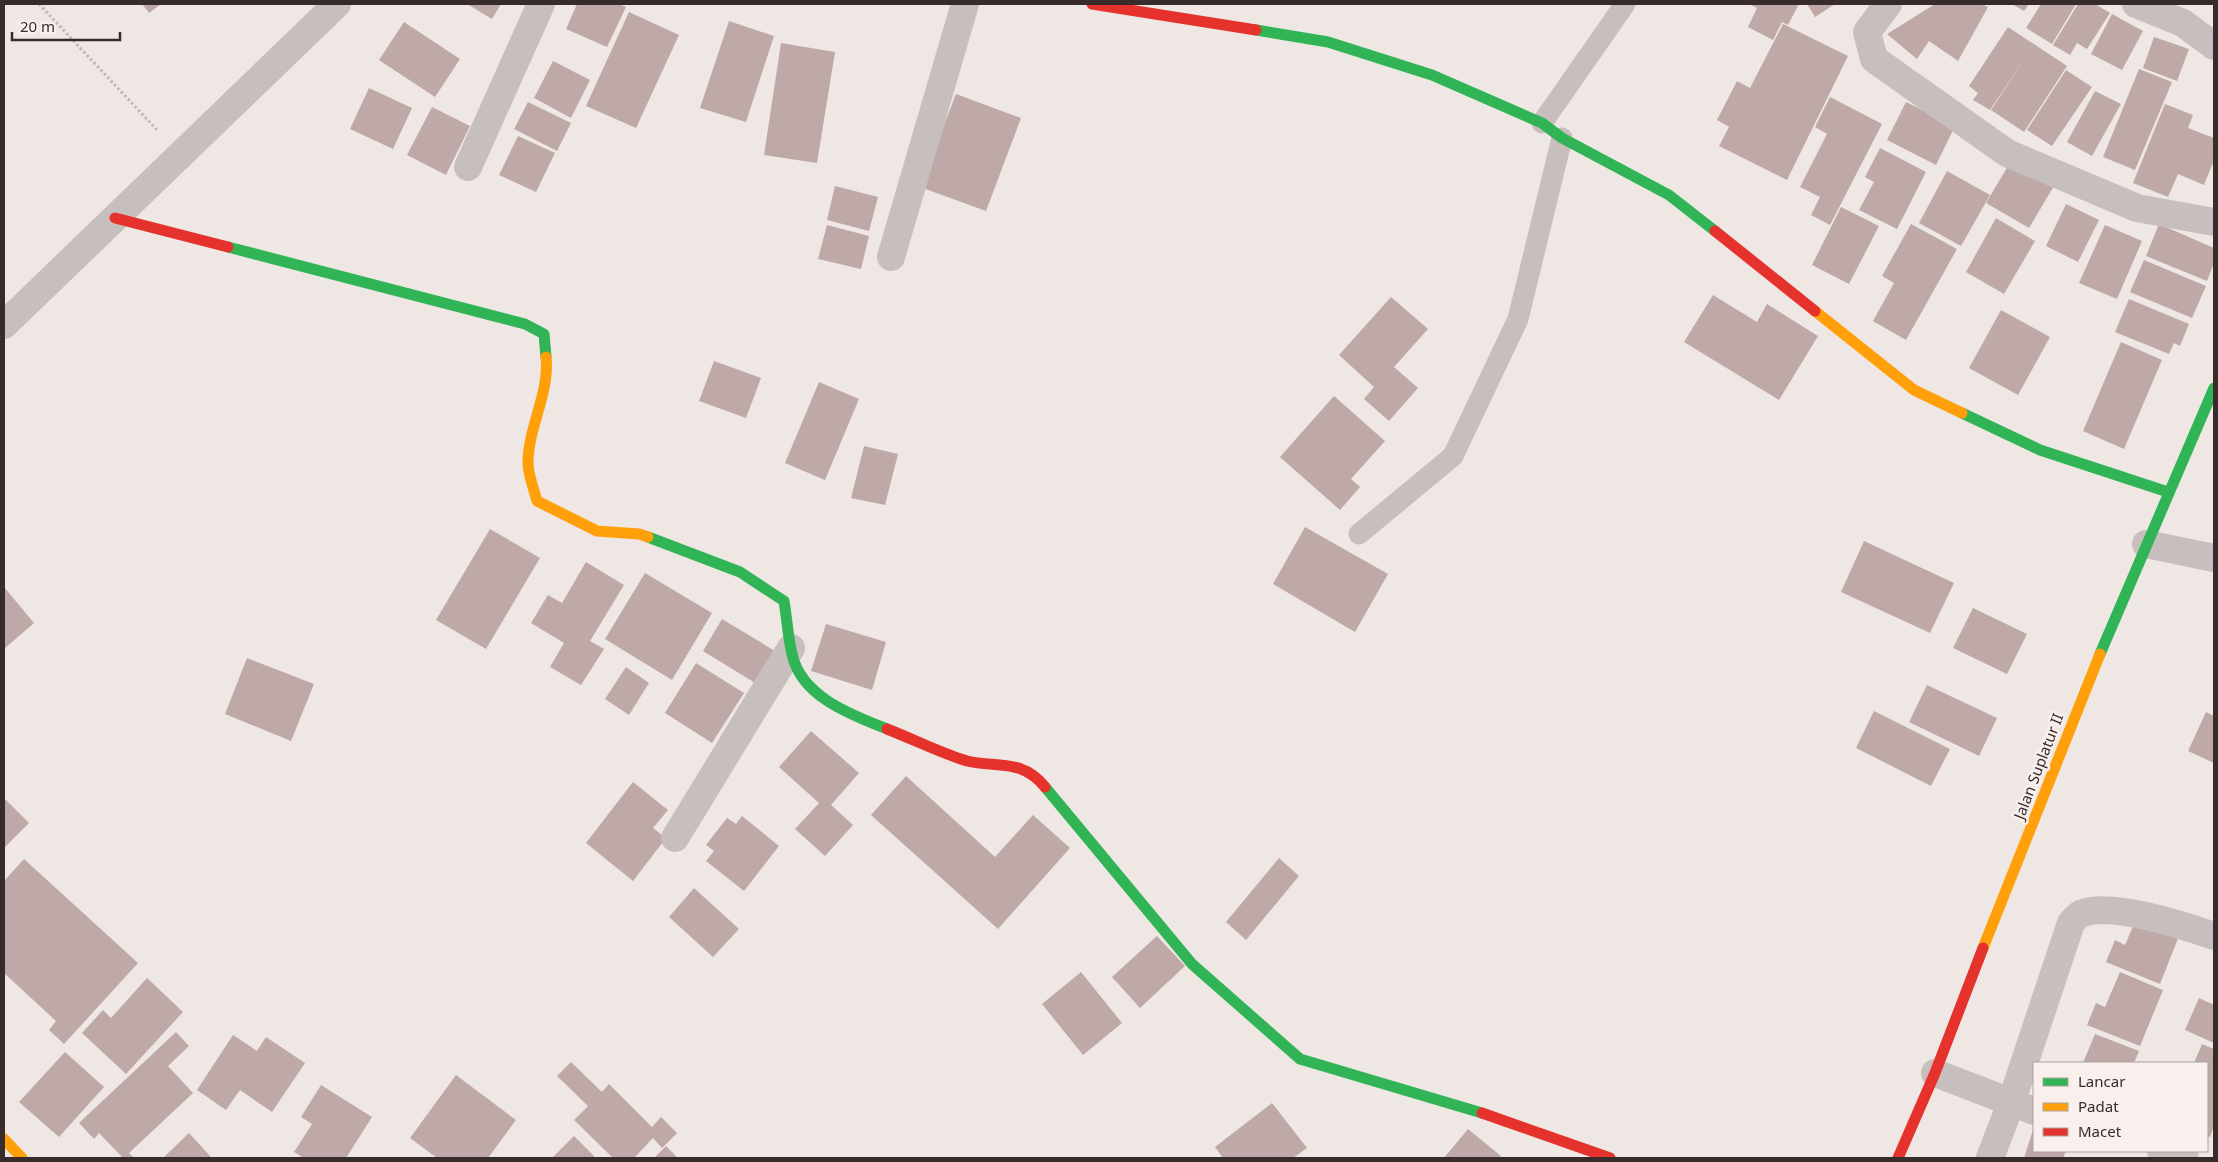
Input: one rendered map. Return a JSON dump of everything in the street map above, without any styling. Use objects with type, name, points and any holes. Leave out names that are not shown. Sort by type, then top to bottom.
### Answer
[{"type":"main road","points":[[1092,4],[1328,42],[1432,75],[1542,123],[1562,138],[1669,196],[1914,390],[2040,450],[2168,492]]},
{"type":"main road","points":[[115,218],[525,324],[544,334],[548,375],[536,416],[528,464],[537,501],[597,532],[639,534],[740,572],[784,600],[792,656],[803,680],[842,711],[968,761],[1009,764],[1040,780],[1192,964],[1300,1059],[1510,1121],[1610,1158]]},
{"type":"main road","name":"Jalan Suplatur II","points":[[1898,1158],[1935,1073],[2084,690],[2214,388]]},
{"type":"main road","points":[[4,1139],[22,1158]]},
{"type":"street","points":[[4,325],[337,4]]},
{"type":"street","points":[[468,167],[541,4]]},
{"type":"street","points":[[891,257],[965,4]]},
{"type":"street","points":[[1888,4],[1867,32],[1874,59],[2007,153],[2137,208],[2214,222]]},
{"type":"street","points":[[2136,4],[2183,23],[2214,46]]},
{"type":"street","points":[[2146,544],[2214,558]]},
{"type":"street","points":[[675,838],[791,648]]},
{"type":"street","points":[[2034,1062],[2062,946],[2071,922],[2081,913],[2102,909],[2176,923],[2214,936]]},
{"type":"street","points":[[1990,1158],[2023,1107],[2033,1066]]},
{"type":"street","points":[[1935,1073],[2023,1107]]},
{"type":"street","points":[[2164,1152],[2184,1158]]},
{"type":"lane","points":[[1542,123],[1625,4]]},
{"type":"lane","points":[[1359,534],[1453,456],[1518,319],[1562,138]]},
{"type":"path","points":[[38,4],[180,155]]},
{"type":"building","points":[[142,4],[161,4],[149,13]]},
{"type":"building","points":[[467,4],[501,4],[492,19]]},
{"type":"building","points":[[577,4],[619,4],[626,7],[607,47],[566,29]]},
{"type":"building","points":[[1749,4],[1799,4],[1788,25],[1782,22],[1773,40],[1748,27],[1757,8]]},
{"type":"building","points":[[1807,4],[1835,4],[1815,17]]},
{"type":"building","points":[[1935,4],[1982,4],[1988,7],[1958,61],[1929,41],[1917,59],[1887,34]]},
{"type":"building","points":[[2012,4],[2029,4],[2024,11]]},
{"type":"building","points":[[2041,4],[2076,4],[2052,44],[2026,28]]},
{"type":"building","points":[[2078,4],[2095,4],[2110,13],[2087,49],[2077,43],[2070,55],[2053,45]]},
{"type":"building","points":[[629,12],[679,35],[636,128],[586,106]]},
{"type":"building","points":[[2112,14],[2143,31],[2122,70],[2091,54]]},
{"type":"building","points":[[729,21],[774,36],[746,122],[700,108]]},
{"type":"building","points":[[404,22],[460,59],[435,97],[379,60]]},
{"type":"building","points":[[1783,24],[1848,56],[1787,180],[1719,146],[1729,127],[1717,120],[1737,81],[1750,88]]},
{"type":"building","points":[[2008,27],[2067,66],[2024,132],[1991,110],[2025,58],[1990,110],[1973,100],[1978,93],[1969,86]]},
{"type":"building","points":[[2154,37],[2189,49],[2177,81],[2143,68]]},
{"type":"building","points":[[781,43],[835,52],[817,163],[764,155]]},
{"type":"building","points":[[553,61],[590,80],[571,118],[534,98]]},
{"type":"building","points":[[2139,69],[2172,82],[2135,170],[2103,157]]},
{"type":"building","points":[[2066,70],[2092,87],[2052,146],[2027,130]]},
{"type":"building","points":[[369,88],[412,108],[393,149],[350,129]]},
{"type":"building","points":[[2095,91],[2121,104],[2092,156],[2067,142]]},
{"type":"building","points":[[956,94],[1021,118],[986,211],[920,187]]},
{"type":"building","points":[[1830,97],[1882,124],[1830,225],[1811,215],[1820,197],[1800,187],[1827,134],[1815,127]]},
{"type":"building","points":[[528,102],[571,123],[557,151],[514,129]]},
{"type":"building","points":[[1906,102],[1955,126],[1936,165],[1887,140]]},
{"type":"building","points":[[2165,104],[2193,115],[2188,128],[2214,138],[2214,160],[2204,185],[2178,174],[2168,197],[2133,183]]},
{"type":"building","points":[[432,107],[470,126],[446,175],[407,155]]},
{"type":"building","points":[[518,136],[555,153],[536,192],[499,175]]},
{"type":"building","points":[[1880,148],[1926,172],[1897,229],[1859,210],[1874,182],[1865,177]]},
{"type":"building","points":[[2011,161],[2054,186],[2029,228],[1986,203]]},
{"type":"building","points":[[1947,171],[1990,195],[1961,246],[1919,223]]},
{"type":"building","points":[[835,186],[878,197],[869,231],[827,220]]},
{"type":"building","points":[[2066,204],[2099,220],[2078,262],[2046,246]]},
{"type":"building","points":[[1841,207],[1879,226],[1849,284],[1812,265]]},
{"type":"building","points":[[1996,218],[2035,241],[2004,294],[1966,272]]},
{"type":"building","points":[[1911,224],[1957,249],[1906,340],[1873,321],[1894,283],[1882,276]]},
{"type":"building","points":[[2159,224],[2214,248],[2214,263],[2207,281],[2146,256]]},
{"type":"building","points":[[827,225],[869,236],[861,269],[818,259]]},
{"type":"building","points":[[2105,225],[2142,241],[2117,299],[2079,283]]},
{"type":"building","points":[[2144,260],[2206,286],[2192,318],[2130,292]]},
{"type":"building","points":[[1713,295],[1757,322],[1767,304],[1818,336],[1779,400],[1684,342]]},
{"type":"building","points":[[1391,297],[1428,329],[1394,367],[1418,388],[1389,421],[1364,399],[1374,387],[1339,355]]},
{"type":"building","points":[[2129,299],[2189,324],[2180,346],[2174,343],[2169,354],[2115,332]]},
{"type":"building","points":[[2001,310],[2050,337],[2018,395],[1969,368]]},
{"type":"building","points":[[2121,342],[2162,360],[2124,449],[2083,431]]},
{"type":"building","points":[[714,361],[761,378],[746,418],[699,401]]},
{"type":"building","points":[[819,382],[859,399],[825,480],[785,463]]},
{"type":"building","points":[[1334,396],[1385,441],[1351,479],[1360,487],[1340,510],[1280,457]]},
{"type":"building","points":[[864,446],[898,454],[885,505],[851,498]]},
{"type":"building","points":[[1305,527],[1388,574],[1355,632],[1273,584]]},
{"type":"building","points":[[490,529],[540,558],[486,649],[436,620]]},
{"type":"building","points":[[1864,541],[1954,583],[1930,633],[1841,592]]},
{"type":"building","points":[[586,562],[624,585],[590,641],[604,649],[581,685],[550,667],[564,643],[531,623],[548,595],[562,603]]},
{"type":"building","points":[[645,573],[712,613],[672,680],[605,639]]},
{"type":"building","points":[[4,587],[34,623],[4,649]]},
{"type":"building","points":[[1973,608],[2027,634],[2007,674],[1953,648]]},
{"type":"building","points":[[722,619],[780,654],[760,686],[703,651]]},
{"type":"building","points":[[826,624],[886,642],[872,690],[811,671]]},
{"type":"building","points":[[247,658],[314,684],[291,741],[225,714]]},
{"type":"building","points":[[696,663],[744,693],[712,743],[665,713]]},
{"type":"building","points":[[626,667],[649,683],[629,715],[605,699]]},
{"type":"building","points":[[1927,685],[1997,718],[1979,756],[1909,722]]},
{"type":"building","points":[[1874,711],[1950,749],[1931,786],[1856,748]]},
{"type":"building","points":[[2206,712],[2214,716],[2214,763],[2188,751]]},
{"type":"building","points":[[811,731],[859,773],[831,805],[853,825],[825,856],[795,829],[819,803],[779,767]]},
{"type":"building","points":[[906,776],[995,857],[1033,815],[1070,848],[998,929],[871,815]]},
{"type":"building","points":[[633,782],[668,810],[653,828],[666,838],[633,881],[586,843]]},
{"type":"building","points":[[4,798],[29,823],[4,848]]},
{"type":"building","points":[[742,816],[779,846],[744,891],[706,861],[714,851],[706,845],[727,818],[736,824]]},
{"type":"building","points":[[1279,858],[1299,876],[1246,940],[1226,922]]},
{"type":"building","points":[[24,859],[138,963],[64,1044],[49,1030],[56,1021],[4,973],[4,881]]},
{"type":"building","points":[[694,888],[739,929],[713,957],[669,917]]},
{"type":"building","points":[[2136,919],[2179,936],[2160,984],[2106,962],[2115,940],[2125,945]]},
{"type":"building","points":[[1157,936],[1185,966],[1140,1008],[1112,977]]},
{"type":"building","points":[[1081,972],[1122,1023],[1083,1055],[1042,1004]]},
{"type":"building","points":[[2120,972],[2163,990],[2140,1046],[2087,1025],[2096,1003],[2105,1007]]},
{"type":"building","points":[[147,978],[183,1012],[126,1074],[82,1033],[103,1010],[111,1018]]},
{"type":"building","points":[[2199,998],[2214,1005],[2214,1043],[2185,1030]]},
{"type":"building","points":[[176,1032],[189,1046],[168,1066],[193,1093],[129,1153],[134,1158],[123,1158],[99,1133],[94,1139],[79,1123]]},
{"type":"building","points":[[2095,1034],[2139,1051],[2134,1062],[2083,1062]]},
{"type":"building","points":[[233,1035],[257,1051],[266,1037],[305,1063],[272,1112],[240,1090],[226,1110],[197,1090]]},
{"type":"building","points":[[2202,1044],[2214,1049],[2214,1126],[2210,1137],[2208,1136],[2208,1062],[2194,1062]]},
{"type":"building","points":[[65,1052],[104,1087],[59,1137],[19,1102]]},
{"type":"building","points":[[571,1062],[602,1092],[609,1084],[652,1127],[661,1117],[677,1133],[662,1148],[653,1138],[634,1158],[613,1158],[574,1120],[588,1106],[557,1076]]},
{"type":"building","points":[[456,1075],[516,1120],[488,1158],[437,1158],[410,1138]]},
{"type":"building","points":[[321,1085],[372,1117],[346,1158],[304,1158],[294,1152],[312,1124],[301,1117]]},
{"type":"building","points":[[1272,1103],[1307,1148],[1293,1158],[1223,1158],[1215,1147]]},
{"type":"building","points":[[1468,1129],[1501,1156],[1499,1158],[1444,1158]]},
{"type":"building","points":[[2033,1130],[2033,1152],[2066,1152],[2063,1158],[2024,1158]]},
{"type":"building","points":[[189,1133],[211,1157],[163,1158]]},
{"type":"building","points":[[574,1136],[596,1158],[552,1158]]},
{"type":"building","points":[[666,1146],[678,1158],[654,1158]]},
{"type":"traffic: fast","points":[[1256,30],[1328,42],[1432,75],[1542,123],[1562,138],[1669,195],[1715,231]]},
{"type":"traffic: fast","points":[[228,247],[525,324],[544,334],[546,357]]},
{"type":"traffic: fast","points":[[2100,654],[2214,388]]},
{"type":"traffic: fast","points":[[1962,413],[2040,450],[2168,492]]},
{"type":"traffic: fast","points":[[648,537],[740,572],[784,601],[792,654],[797,669],[806,682],[830,702],[887,729]]},
{"type":"traffic: fast","points":[[1045,787],[1192,964],[1300,1059],[1482,1113]]},
{"type":"traffic: slow","points":[[1815,311],[1914,390],[1962,413]]},
{"type":"traffic: slow","points":[[546,357],[545,384],[531,436],[528,463],[537,501],[597,531],[639,534],[648,537]]},
{"type":"traffic: slow","points":[[1983,948],[2100,654]]},
{"type":"traffic: slow","points":[[4,1139],[22,1158]]},
{"type":"traffic: jam","points":[[1092,4],[1256,30]]},
{"type":"traffic: jam","points":[[115,218],[228,247]]},
{"type":"traffic: jam","points":[[1715,231],[1815,311]]},
{"type":"traffic: jam","points":[[887,729],[967,761],[1018,768],[1036,778],[1045,787]]},
{"type":"traffic: jam","points":[[1898,1158],[1935,1073],[1983,948]]},
{"type":"traffic: jam","points":[[1482,1113],[1610,1158]]}]
